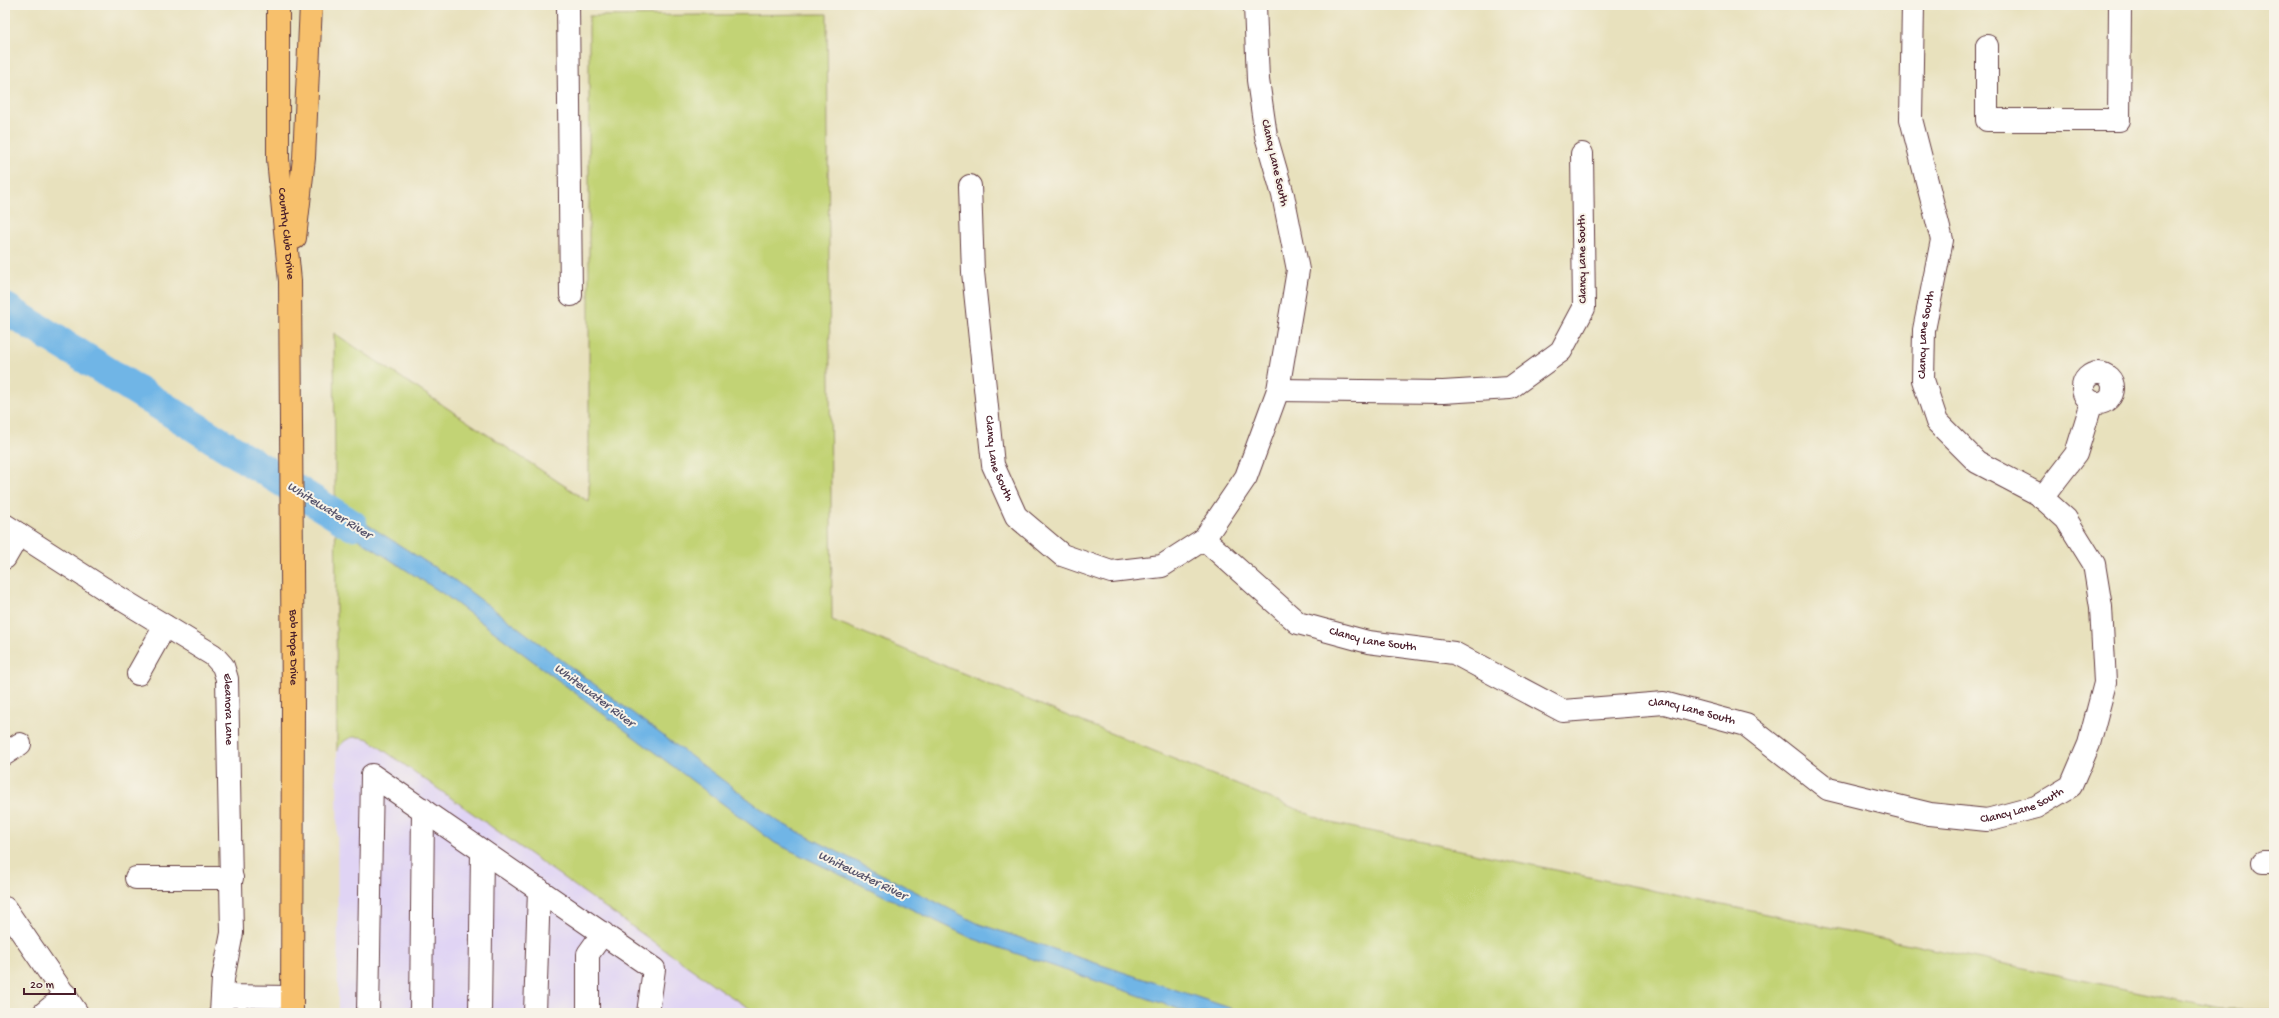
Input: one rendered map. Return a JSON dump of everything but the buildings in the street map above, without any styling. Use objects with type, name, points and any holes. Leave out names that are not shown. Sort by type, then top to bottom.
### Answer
[{"type":"main road","name":"Country Club Drive","points":[[278,5],[278,159],[290,281]]},
{"type":"main road","name":"Country Club Drive","points":[[290,281],[304,158],[311,5]]},
{"type":"main road","name":"Bob Hope Drive","points":[[290,281],[293,708],[292,1005]]},
{"type":"street","points":[[568,5],[571,295]]},
{"type":"street","name":"Clancy Lane South","points":[[970,186],[973,272],[993,465],[1016,516],[1062,555],[1111,572],[1162,566],[1204,539],[1246,477],[1278,390],[1298,270],[1283,195],[1266,136],[1258,80],[1255,5]]},
{"type":"street","name":"Clancy Lane South","points":[[1204,539],[1298,623],[1368,642],[1454,653],[1563,711],[1664,703],[1746,726],[1828,789],[1930,814],[1987,820],[2036,807],[2071,786],[2089,744],[2105,682],[2101,607],[2094,564],[2066,519],[2042,498],[1977,462],[1937,422],[1923,380],[1924,330],[1942,240],[1911,119],[1913,5]]},
{"type":"street","points":[[1987,46],[1987,120],[2119,120],[2120,5]]},
{"type":"street","name":"Clancy Lane South","points":[[1278,390],[1443,392],[1510,388],[1561,351],[1584,308],[1582,154]]},
{"type":"street","points":[[2042,498],[2076,454],[2092,402]]},
{"type":"street","points":[[5,558],[12,529]]},
{"type":"street","name":"Eleanora Lane","points":[[12,529],[213,655],[223,666],[227,679],[232,933],[222,980],[222,1005]]},
{"type":"street","points":[[138,674],[165,626]]},
{"type":"street","points":[[368,1013],[372,775],[654,969],[648,1013]]},
{"type":"street","points":[[421,1013],[423,809]]},
{"type":"street","points":[[480,1013],[482,851]]},
{"type":"street","points":[[136,878],[232,878]]},
{"type":"street","points":[[536,1013],[539,889]]},
{"type":"street","points":[[5,908],[71,1004],[44,1013]]},
{"type":"street","points":[[588,1013],[588,954],[603,933]]},
{"type":"street","points":[[222,1005],[292,1005]]},
{"type":"shaded area","points":[[360,736],[368,739],[724,992],[757,1013],[338,1013],[337,751],[341,743],[350,738]]},
{"type":"green space","points":[[827,14],[832,620],[1331,823],[2220,1009],[2274,1009],[2274,1013],[757,1013],[724,992],[368,739],[358,737],[350,738],[342,743],[337,751],[334,333],[589,502],[589,16]]},
{"type":"water","points":[[316,492],[453,579],[779,822],[979,924],[1245,1013],[1190,1013],[971,938],[775,843],[445,595],[316,512]]},
{"type":"waterway","name":"Whitewater River","points":[[5,308],[352,525]]}]
